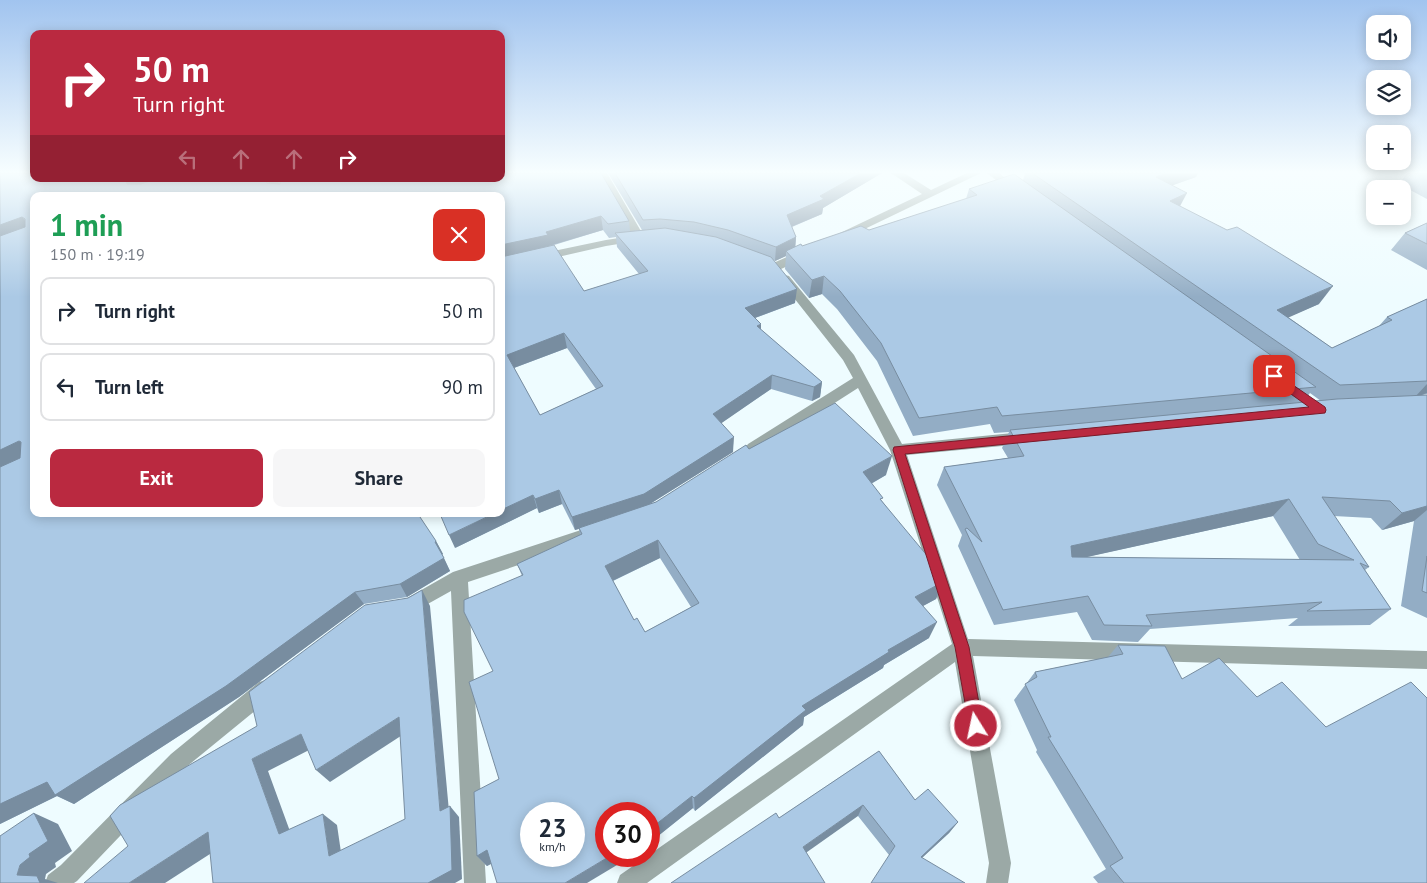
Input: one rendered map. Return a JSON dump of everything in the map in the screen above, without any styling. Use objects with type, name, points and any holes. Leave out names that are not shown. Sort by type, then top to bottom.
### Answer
[{"type":"street","points":[[505,265],[606,243],[643,238],[628,214]]},
{"type":"street","points":[[835,239],[889,214]]},
{"type":"street","points":[[809,251],[770,265],[849,358],[898,450],[962,647],[1000,863],[997,883]]},
{"type":"street","points":[[744,455],[861,380]]},
{"type":"street","points":[[898,450],[1036,437]]},
{"type":"street","points":[[387,610],[411,606],[460,578],[596,532]]},
{"type":"street","points":[[460,578],[475,883]]},
{"type":"street","points":[[628,883],[962,647],[1427,660]]},
{"type":"street","points":[[56,883],[69,873],[178,761],[281,678]]},
{"type":"building","points":[[0,214],[30,214],[30,517],[420,517],[436,541],[444,558],[400,584],[355,592],[226,686],[55,795],[47,782],[0,804],[0,467],[20,458],[21,442],[19,441],[0,450],[0,236],[25,227],[25,219],[22,217],[0,225]]},
{"type":"building","points":[[505,214],[625,214],[629,221],[608,224],[601,216],[546,232],[548,235],[505,244]]},
{"type":"building","points":[[640,214],[789,214],[787,215],[796,237],[776,247],[728,230],[694,222],[660,219],[643,220]]},
{"type":"building","points":[[918,214],[1071,214],[1316,387],[1002,416],[997,407],[919,418],[881,343],[840,291],[824,276],[812,280],[786,251],[801,244],[802,246],[861,226],[869,230]]},
{"type":"building","points":[[1092,214],[1196,214],[1227,230],[1237,227],[1333,286],[1277,310],[1332,348],[1392,320],[1387,317],[1427,299],[1427,381],[1340,385]]},
{"type":"building","points":[[1427,223],[1427,244],[1405,233]]},
{"type":"building","points":[[665,228],[716,237],[771,257],[797,289],[745,308],[761,324],[757,326],[822,382],[814,387],[772,375],[713,414],[734,437],[644,494],[572,517],[559,490],[535,499],[533,495],[505,508],[505,256],[554,245],[584,291],[648,271],[615,233]],"holes":[[[564,333],[603,386],[540,415],[507,355]]]},
{"type":"building","points":[[1427,395],[1427,506],[1402,513],[1390,501],[1322,497],[1369,567],[1360,563],[1391,609],[1307,611],[1322,602],[1146,615],[1152,626],[1104,625],[1088,596],[1003,610],[965,529],[967,528],[982,542],[944,467],[1024,456],[1010,430],[1337,399]],"holes":[[[1289,499],[1318,544],[1354,560],[1072,557],[1071,546]]]},
{"type":"building","points":[[835,403],[892,456],[863,472],[883,498],[880,499],[939,570],[943,582],[915,597],[937,622],[888,650],[889,652],[802,706],[806,710],[694,798],[692,796],[660,821],[660,802],[595,802],[595,865],[565,883],[497,883],[487,850],[477,856],[474,792],[499,779],[469,682],[493,671],[464,612],[464,600],[523,575],[517,564],[582,534],[579,528],[656,502],[746,445],[749,449]],"holes":[[[658,540],[699,603],[645,632],[637,618],[634,620],[605,566]]]},
{"type":"building","points":[[441,517],[487,517],[449,535]]},
{"type":"building","points":[[1427,556],[1427,593],[1422,591]]},
{"type":"building","points":[[422,590],[440,811],[450,806],[452,870],[428,883],[213,883],[208,832],[129,883],[84,883],[128,846],[110,816],[120,805],[257,726],[249,692],[365,605],[408,598]],"holes":[[[399,717],[405,819],[329,856],[323,814],[279,834],[252,759],[301,734],[316,770]]]},
{"type":"building","points":[[1118,645],[1165,646],[1182,679],[1219,658],[1257,697],[1282,682],[1326,727],[1411,682],[1427,698],[1427,883],[1124,883],[1110,866],[1123,858],[1048,737],[1051,737],[1025,684],[1037,677],[1035,672],[1123,654]]},
{"type":"building","points":[[879,751],[915,800],[928,789],[958,822],[921,857],[965,883],[871,883],[895,846],[863,805],[803,847],[825,883],[671,883],[776,813],[779,818]]},
{"type":"building","points":[[34,813],[48,841],[29,854],[30,857],[20,865],[17,875],[37,876],[40,883],[0,883],[0,836]]},
{"type":"route","points":[[976,726],[962,647],[898,450],[1321,410],[1274,376]]}]
